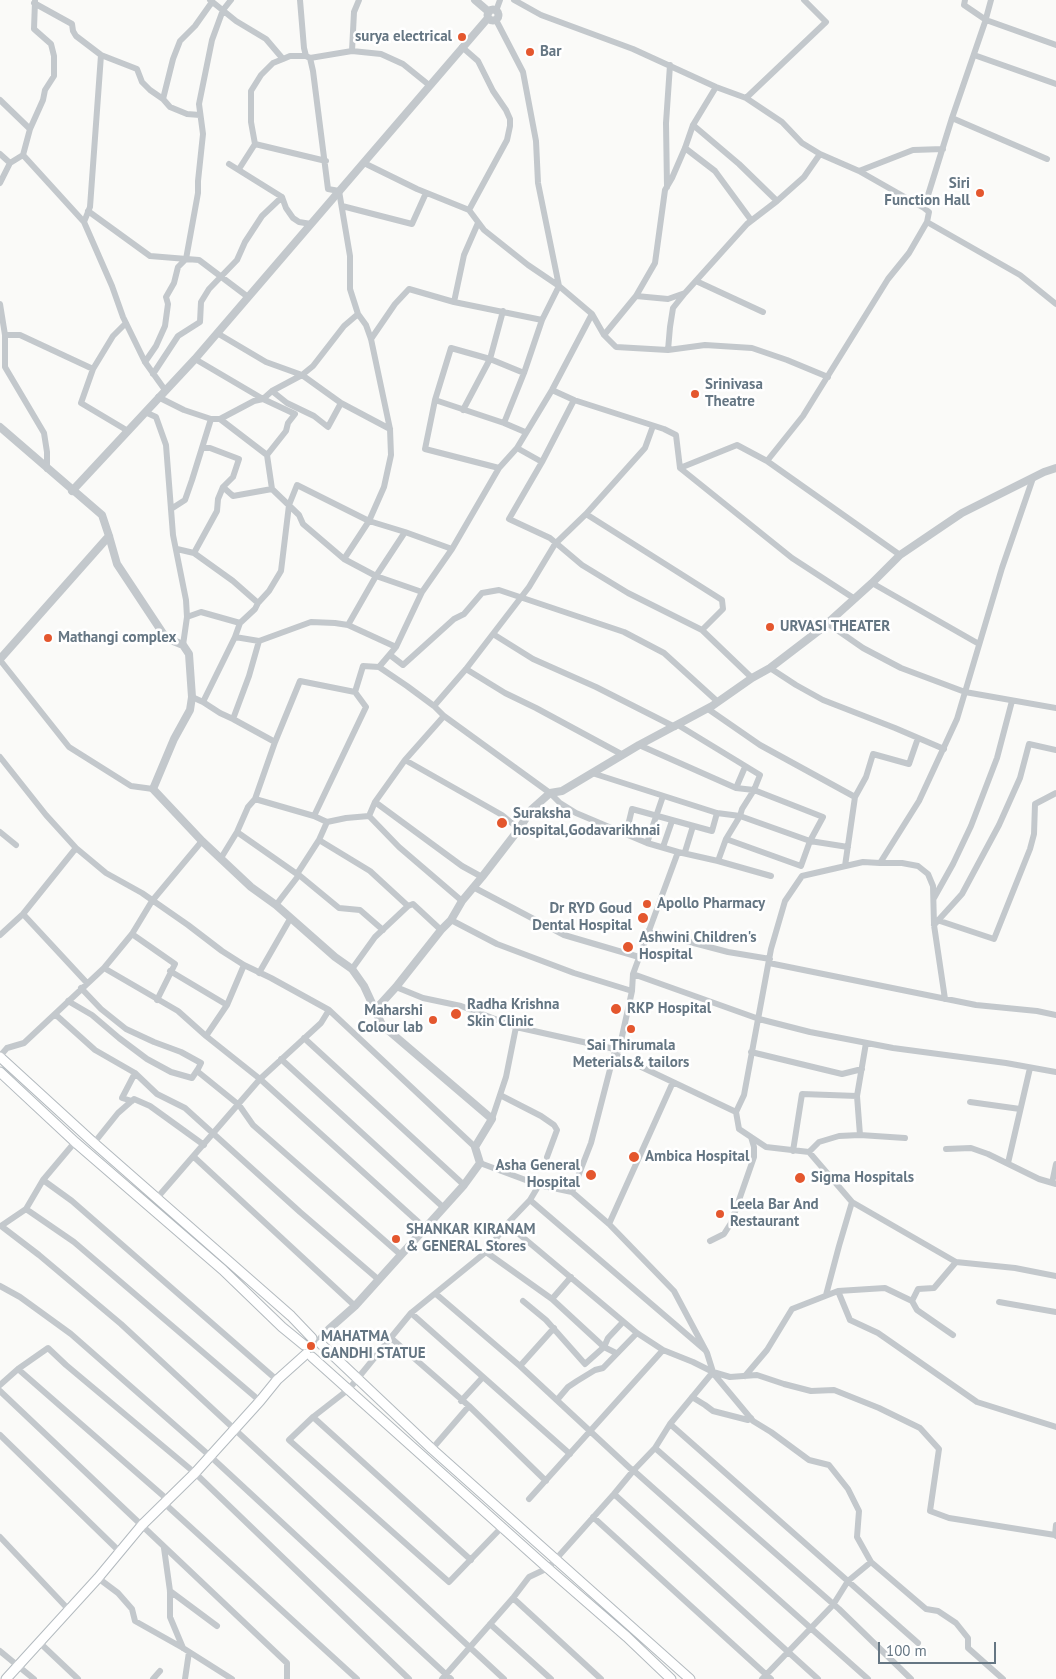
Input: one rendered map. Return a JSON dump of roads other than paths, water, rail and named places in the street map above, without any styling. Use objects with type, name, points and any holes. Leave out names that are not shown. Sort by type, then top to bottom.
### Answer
[{"type":"main road","points":[[0,1057],[94,1143],[291,1316],[432,1449],[690,1679]]},
{"type":"main road","points":[[0,1072],[75,1142],[215,1264],[307,1352],[627,1637],[671,1679]]},
{"type":"main road","points":[[7,1678],[98,1578],[142,1525],[196,1473],[277,1380],[307,1352],[307,1340],[318,1341]]},
{"type":"main road","points":[[307,1352],[320,1353],[318,1341]]},
{"type":"main road","points":[[371,1409],[380,1400]]},
{"type":"main road","points":[[534,1556],[541,1547]]},
{"type":"main road","points":[[558,1576],[565,1568]]},
{"type":"street","points":[[145,362],[156,346],[165,326],[168,304],[166,297],[174,284],[178,268],[186,259],[198,193],[198,173],[203,134],[199,104],[212,40],[224,10],[231,0]]},
{"type":"street","points":[[300,0],[326,161],[328,188],[339,191]]},
{"type":"street","points":[[352,51],[354,12],[359,0]]},
{"type":"street","points":[[475,0],[492,15],[524,72],[536,141],[538,184],[559,286],[542,320],[504,424]]},
{"type":"street","points":[[72,491],[195,359],[462,47],[492,15],[500,0]]},
{"type":"street","points":[[514,0],[541,15],[633,49],[716,87],[746,98],[782,122],[802,143],[820,154],[859,171],[929,212],[927,222],[909,253],[888,279],[803,416],[767,461]]},
{"type":"street","points":[[746,98],[826,22],[804,0]]},
{"type":"street","points":[[924,208],[991,0]]},
{"type":"street","points":[[163,99],[173,59],[180,41],[195,26],[211,1],[236,21],[266,39],[283,59]]},
{"type":"street","points":[[0,183],[10,163],[23,155],[30,129],[43,100],[45,90],[54,76],[54,56],[51,44],[34,29],[35,2],[72,24],[76,36],[101,55],[137,69],[142,82],[170,107],[187,114],[200,115]]},
{"type":"street","points":[[963,2],[986,20],[1056,45]]},
{"type":"street","points":[[462,47],[478,60],[493,91],[510,119],[507,140],[469,210]]},
{"type":"street","points":[[239,169],[255,144],[251,122],[251,91],[261,75],[273,63],[290,56],[308,57],[352,51],[381,54],[403,64],[430,85]]},
{"type":"street","points":[[84,222],[90,208],[101,55]]},
{"type":"street","points":[[974,55],[1056,84]]},
{"type":"street","points":[[667,187],[666,123],[670,65]]},
{"type":"street","points":[[604,335],[636,296],[655,262],[665,190],[686,148],[693,125],[716,87]]},
{"type":"street","points":[[0,100],[30,129]]},
{"type":"street","points":[[952,118],[1047,159]]},
{"type":"street","points":[[693,125],[739,164],[777,201]]},
{"type":"street","points":[[255,144],[326,161]]},
{"type":"street","points":[[686,148],[715,171],[751,220]]},
{"type":"street","points":[[859,171],[913,150],[943,149]]},
{"type":"street","points":[[0,154],[10,163]]},
{"type":"street","points":[[668,350],[673,308],[751,220],[777,201],[804,177],[820,154]]},
{"type":"street","points":[[23,155],[84,222],[126,323],[145,362],[165,390]]},
{"type":"street","points":[[364,163],[426,193],[469,210],[484,230],[528,265],[559,286],[592,314],[604,335],[616,347],[668,350],[705,345],[752,348],[828,377]]},
{"type":"street","points":[[229,164],[282,197],[286,208],[293,218],[299,222],[311,224]]},
{"type":"street","points":[[339,191],[350,256],[350,289],[358,314],[366,325],[371,339],[390,429],[391,455],[384,487],[369,521],[344,559]]},
{"type":"street","points":[[342,206],[412,224],[426,193]]},
{"type":"street","points":[[153,374],[178,336],[200,322],[201,302],[209,289],[237,260],[245,242],[262,216],[282,197]]},
{"type":"street","points":[[88,211],[150,256],[199,260],[248,298]]},
{"type":"street","points":[[927,222],[1020,275],[1056,304]]},
{"type":"street","points":[[454,302],[464,255],[478,223]]},
{"type":"street","points":[[696,281],[763,312]]},
{"type":"street","points":[[371,339],[395,304],[409,289],[454,302],[542,320]]},
{"type":"street","points":[[636,296],[668,299],[685,293]]},
{"type":"street","points":[[0,304],[5,367],[44,433],[47,469]]},
{"type":"street","points":[[463,410],[490,358],[504,311]]},
{"type":"street","points":[[158,397],[184,410],[210,419],[220,419],[254,401],[263,399],[272,391],[302,375],[312,366],[344,326],[358,314]]},
{"type":"street","points":[[379,667],[396,647],[422,592],[452,549],[499,468],[517,448],[552,390],[592,314]]},
{"type":"street","points":[[126,323],[113,336],[93,369],[82,403],[128,431]]},
{"type":"street","points":[[2,333],[20,335],[93,369]]},
{"type":"street","points":[[217,333],[266,362],[302,375],[341,403],[390,429]]},
{"type":"street","points":[[499,468],[425,448],[435,400],[452,348],[490,358],[524,373]]},
{"type":"street","points":[[195,359],[263,399],[314,416],[328,427],[341,403]]},
{"type":"street","points":[[552,390],[574,400],[664,429],[676,435],[680,468],[792,558],[855,599]]},
{"type":"street","points":[[272,391],[296,411]]},
{"type":"street","points":[[435,400],[525,432]]},
{"type":"street","points":[[574,400],[510,519],[550,538],[555,544],[582,564],[620,588],[702,630],[752,678]]},
{"type":"street","points":[[267,455],[286,431],[296,411]]},
{"type":"street","points":[[146,412],[156,417],[166,446],[173,535],[186,600],[187,617],[183,645]]},
{"type":"street","points":[[171,509],[185,500],[210,419]]},
{"type":"street","points":[[220,419],[267,455],[272,489],[299,515],[303,524],[344,559],[376,576],[422,592]]},
{"type":"street","points":[[434,706],[466,669],[529,587],[555,544],[586,514],[645,448],[654,426]]},
{"type":"street","points":[[0,427],[102,515],[117,564],[166,638],[183,645],[189,654],[192,697],[190,710],[174,739],[153,789]]},
{"type":"street","points":[[680,468],[737,445],[767,461],[900,556]]},
{"type":"street","points":[[194,553],[217,511],[218,499],[223,486],[233,477],[239,460],[210,448],[202,448]]},
{"type":"street","points":[[517,448],[542,462]]},
{"type":"street","points":[[376,1009],[451,920],[462,901],[519,829],[530,810],[550,794],[562,791],[639,745],[708,709],[752,678],[770,668],[855,599],[900,556],[962,513],[1056,468]]},
{"type":"street","points":[[880,862],[919,801],[956,719],[1002,568],[1033,478]]},
{"type":"street","points":[[203,702],[240,623],[255,609],[281,571],[289,506],[297,485],[369,521],[452,549]]},
{"type":"street","points":[[223,486],[233,496],[272,489]]},
{"type":"street","points":[[586,514],[722,600],[723,609],[702,630]]},
{"type":"street","points":[[348,625],[376,576],[405,532]]},
{"type":"street","points":[[109,536],[0,660],[69,747],[131,786],[153,789],[202,841],[251,887],[276,905],[334,957],[352,969],[364,986],[382,1025],[492,1120]]},
{"type":"street","points":[[177,549],[194,553],[233,581],[258,603]]},
{"type":"street","points":[[872,583],[979,644]]},
{"type":"street","points":[[390,655],[403,665],[454,619],[464,614],[482,592],[499,590],[522,596],[624,632],[664,653],[718,702]]},
{"type":"street","points":[[187,617],[201,612],[240,623]]},
{"type":"street","points":[[235,637],[259,641],[311,622],[335,623],[348,625],[396,647]]},
{"type":"street","points":[[827,623],[863,648],[901,668],[964,692],[1056,708]]},
{"type":"street","points":[[493,634],[533,659],[676,726],[760,775],[754,790],[726,839],[718,861]]},
{"type":"street","points":[[233,719],[249,676],[259,641]]},
{"type":"street","points":[[356,692],[363,666],[379,667],[576,813],[647,843],[771,876]]},
{"type":"street","points":[[770,668],[823,700],[944,749]]},
{"type":"street","points":[[466,669],[505,694],[536,708],[623,755]]},
{"type":"street","points":[[221,858],[237,832],[248,807],[255,799],[275,742],[300,681],[356,692],[366,707],[314,816]]},
{"type":"street","points":[[192,697],[275,742]]},
{"type":"street","points":[[934,898],[971,826],[996,758],[1012,701]]},
{"type":"street","points":[[708,709],[760,745],[855,797]]},
{"type":"street","points":[[369,816],[375,802],[405,760],[444,716]]},
{"type":"street","points":[[845,866],[855,797],[866,776],[873,754],[909,764],[918,738]]},
{"type":"street","points":[[937,923],[962,894],[999,825],[1020,778],[1029,744],[1056,750]]},
{"type":"street","points":[[639,745],[736,788],[754,790],[780,802],[823,817],[810,841],[801,866],[726,839]]},
{"type":"street","points":[[0,757],[46,815],[76,848],[106,873],[188,925],[222,951],[329,1010],[475,1147],[480,1163]]},
{"type":"street","points":[[405,760],[502,815],[519,829]]},
{"type":"street","points":[[736,788],[745,767]]},
{"type":"street","points":[[592,774],[717,813],[740,816],[810,841],[848,847]]},
{"type":"street","points":[[937,923],[994,939],[1030,849],[1034,834],[1035,804],[1056,794]]},
{"type":"street","points":[[647,843],[662,796]]},
{"type":"street","points":[[255,799],[314,816],[328,822],[369,816]]},
{"type":"street","points":[[375,802],[462,866],[482,877]]},
{"type":"street","points":[[626,834],[632,809],[712,831],[717,813]]},
{"type":"street","points":[[369,816],[399,847],[462,901]]},
{"type":"street","points":[[663,847],[672,821]]},
{"type":"street","points":[[276,905],[298,875],[328,822]]},
{"type":"street","points":[[572,1192],[591,1142],[632,991],[633,974],[648,931],[693,826]]},
{"type":"street","points":[[0,832],[16,845]]},
{"type":"street","points":[[237,832],[298,875],[339,908],[360,910],[383,930]]},
{"type":"street","points":[[319,840],[370,871],[408,906]]},
{"type":"street","points":[[0,1057],[7,1048],[24,1043],[104,968],[132,934],[152,901],[202,841]]},
{"type":"street","points":[[0,935],[23,914],[76,848]]},
{"type":"street","points":[[945,999],[933,886],[928,874],[918,866],[902,863],[863,862],[802,876],[785,901],[769,961],[744,1095],[736,1112],[739,1129],[766,1147],[809,1152],[852,1202],[956,1262],[1015,1268],[1056,1276]]},
{"type":"street","points":[[473,887],[564,935],[639,957]]},
{"type":"street","points":[[352,969],[375,936],[408,906],[413,904],[441,930]]},
{"type":"street","points":[[23,914],[87,983]]},
{"type":"street","points":[[259,973],[290,918]]},
{"type":"street","points":[[451,920],[497,944],[574,973],[632,991]]},
{"type":"street","points":[[648,931],[728,952],[945,999],[976,1005],[1037,1011],[1056,1015]]},
{"type":"street","points":[[132,934],[175,964],[157,1000]]},
{"type":"street","points":[[206,1036],[227,1004],[244,964]]},
{"type":"street","points":[[104,968],[178,1011],[260,1080],[425,1228]]},
{"type":"street","points":[[170,972],[227,1004]]},
{"type":"street","points":[[633,974],[759,1019],[810,1032],[893,1048],[1056,1072]]},
{"type":"street","points":[[396,987],[422,998],[461,1006],[516,1027],[616,1052],[736,1112]]},
{"type":"street","points":[[68,1001],[92,1015],[147,1059],[171,1072],[192,1078],[201,1063],[126,1029],[101,1010],[81,988]]},
{"type":"street","points":[[157,1198],[260,1080],[321,1023],[329,1010]]},
{"type":"street","points":[[56,1015],[95,1050],[135,1072],[157,1094],[185,1108],[300,1212],[379,1280]]},
{"type":"street","points":[[475,1147],[492,1120],[506,1077],[516,1027]]},
{"type":"street","points":[[304,1038],[464,1185]]},
{"type":"street","points":[[860,1135],[857,1096],[866,1043]]},
{"type":"street","points":[[751,1052],[842,1074],[862,1069]]},
{"type":"street","points":[[281,1059],[444,1208]]},
{"type":"street","points":[[1008,1163],[1030,1068]]},
{"type":"street","points":[[197,1071],[239,1105],[254,1124],[401,1255]]},
{"type":"street","points":[[135,1072],[122,1098],[132,1101],[134,1099],[150,1106],[204,1145]]},
{"type":"street","points":[[609,1224],[673,1082]]},
{"type":"street","points":[[793,1151],[802,1094],[857,1096]]},
{"type":"street","points":[[500,1095],[541,1116],[554,1125],[557,1130],[546,1157]]},
{"type":"street","points":[[94,1143],[118,1113],[132,1101]]},
{"type":"street","points":[[970,1102],[1020,1109]]},
{"type":"street","points":[[809,1152],[819,1142],[839,1136],[860,1135],[905,1138]]},
{"type":"street","points":[[710,1241],[724,1234],[731,1223],[754,1158],[754,1147],[751,1137]]},
{"type":"street","points":[[75,1142],[43,1180],[26,1209],[1,1227],[39,1255],[121,1324],[233,1430],[504,1679]]},
{"type":"street","points":[[946,1149],[971,1148],[1054,1184],[1056,1164]]},
{"type":"street","points":[[194,1157],[355,1306]]},
{"type":"street","points":[[318,1341],[379,1280],[464,1185],[480,1163]]},
{"type":"street","points":[[480,1163],[539,1185],[572,1192],[609,1224],[674,1291],[708,1353],[712,1372],[753,1422],[771,1432],[809,1460],[829,1465],[848,1489],[859,1511],[857,1537],[871,1562],[926,1609],[938,1611],[956,1623],[968,1638],[968,1648],[1003,1679]]},
{"type":"street","points":[[43,1180],[72,1201],[277,1380]]},
{"type":"street","points":[[502,1527],[449,1582],[289,1440],[313,1417],[359,1379],[412,1313],[486,1252],[507,1224],[530,1200],[539,1185]]},
{"type":"street","points":[[530,1200],[708,1353]]},
{"type":"street","points":[[826,1295],[852,1202]]},
{"type":"street","points":[[26,1209],[74,1242],[260,1401]]},
{"type":"street","points":[[507,1224],[571,1276],[623,1322],[663,1350],[694,1362],[712,1372],[730,1377],[757,1375],[811,1391],[834,1390],[879,1408],[920,1428],[939,1449],[930,1511],[949,1518],[1055,1536],[1056,1525]]},
{"type":"street","points":[[486,1252],[552,1299],[604,1347],[616,1353]]},
{"type":"street","points":[[912,1301],[918,1289],[934,1288],[956,1262]]},
{"type":"street","points":[[552,1299],[571,1276]]},
{"type":"street","points":[[0,1286],[20,1297],[71,1334],[210,1456],[447,1678],[529,1577],[548,1568],[556,1560],[633,1470],[655,1448],[670,1424],[712,1372]]},
{"type":"street","points":[[746,1376],[766,1350],[792,1309],[838,1291],[885,1288],[912,1301],[917,1310],[953,1335]]},
{"type":"street","points":[[838,1291],[850,1320],[878,1334],[977,1402],[1056,1427]]},
{"type":"street","points":[[436,1294],[520,1366],[633,1470],[868,1679]]},
{"type":"street","points":[[523,1301],[554,1328],[585,1364],[604,1347],[608,1338],[623,1322]]},
{"type":"street","points":[[999,1302],[1056,1312]]},
{"type":"street","points":[[412,1313],[570,1454]]},
{"type":"street","points":[[520,1366],[554,1328]]},
{"type":"street","points":[[557,1400],[568,1387],[595,1370],[603,1368],[637,1333]]},
{"type":"street","points":[[391,1338],[469,1406],[546,1481]]},
{"type":"street","points":[[0,1385],[18,1369],[48,1348],[196,1473],[409,1679]]},
{"type":"street","points":[[529,1499],[663,1350]]},
{"type":"street","points":[[18,1369],[166,1502],[357,1679]]},
{"type":"street","points":[[461,1401],[483,1377]]},
{"type":"street","points":[[0,1391],[287,1663],[287,1679]]},
{"type":"street","points":[[692,1397],[713,1412],[748,1420],[751,1418]]},
{"type":"street","points":[[432,1449],[469,1406]]},
{"type":"street","points":[[313,1417],[471,1560]]},
{"type":"street","points":[[670,1424],[918,1644]]},
{"type":"street","points":[[0,1434],[119,1551]]},
{"type":"street","points":[[655,1448],[834,1605],[911,1679]]},
{"type":"street","points":[[614,1494],[818,1679]]},
{"type":"street","points":[[592,1518],[766,1678],[810,1628],[834,1605],[848,1582],[871,1562]]},
{"type":"street","points":[[0,1536],[69,1610]]},
{"type":"street","points":[[164,1548],[170,1591],[170,1617],[186,1650],[185,1679]]},
{"type":"street","points":[[98,1578],[118,1593],[132,1609],[135,1621],[219,1669],[232,1679]]},
{"type":"street","points":[[170,1591],[217,1626]]},
{"type":"street","points":[[513,1598],[601,1679]]},
{"type":"street","points":[[490,1624],[550,1679]]},
{"type":"street","points":[[40,1643],[78,1679]]},
{"type":"street","points":[[0,1651],[34,1679]]},
{"type":"street","points":[[153,1679],[160,1671]]},
{"type":"place","name":"surya electrical","points":[[462,37]]},
{"type":"place","name":"Bar","points":[[530,52]]},
{"type":"place","name":"Siri Function Hall","points":[[980,193]]},
{"type":"place","name":"Srinivasa Theatre","points":[[695,394]]},
{"type":"place","name":"URVASI THEATER","points":[[770,627]]},
{"type":"place","name":"Mathangi complex","points":[[48,638]]},
{"type":"place","name":"Suraksha hospital,Godavarikhnai","points":[[502,823]]},
{"type":"place","name":"Apollo Pharmacy","points":[[647,904]]},
{"type":"place","name":"Dr RYD Goud Dental Hospital","points":[[643,918]]},
{"type":"place","name":"Ashwini Children's Hospital","points":[[628,947]]},
{"type":"place","name":"RKP Hospital","points":[[616,1009]]},
{"type":"place","name":"Radha Krishna Skin Clinic","points":[[456,1014]]},
{"type":"place","name":"Maharshi Colour lab","points":[[433,1020]]},
{"type":"place","name":"Sai Thirumala Meterials& tailors","points":[[631,1029]]},
{"type":"place","name":"Ambica Hospital","points":[[634,1157]]},
{"type":"place","name":"Asha General Hospital","points":[[591,1175]]},
{"type":"place","name":"Sigma Hospitals","points":[[800,1178]]},
{"type":"place","name":"Leela Bar And Restaurant","points":[[720,1214]]},
{"type":"place","name":"SHANKAR KIRANAM & GENERAL Stores","points":[[396,1239]]},
{"type":"place","name":"MAHATMA GANDHI STATUE","points":[[311,1346]]}]
